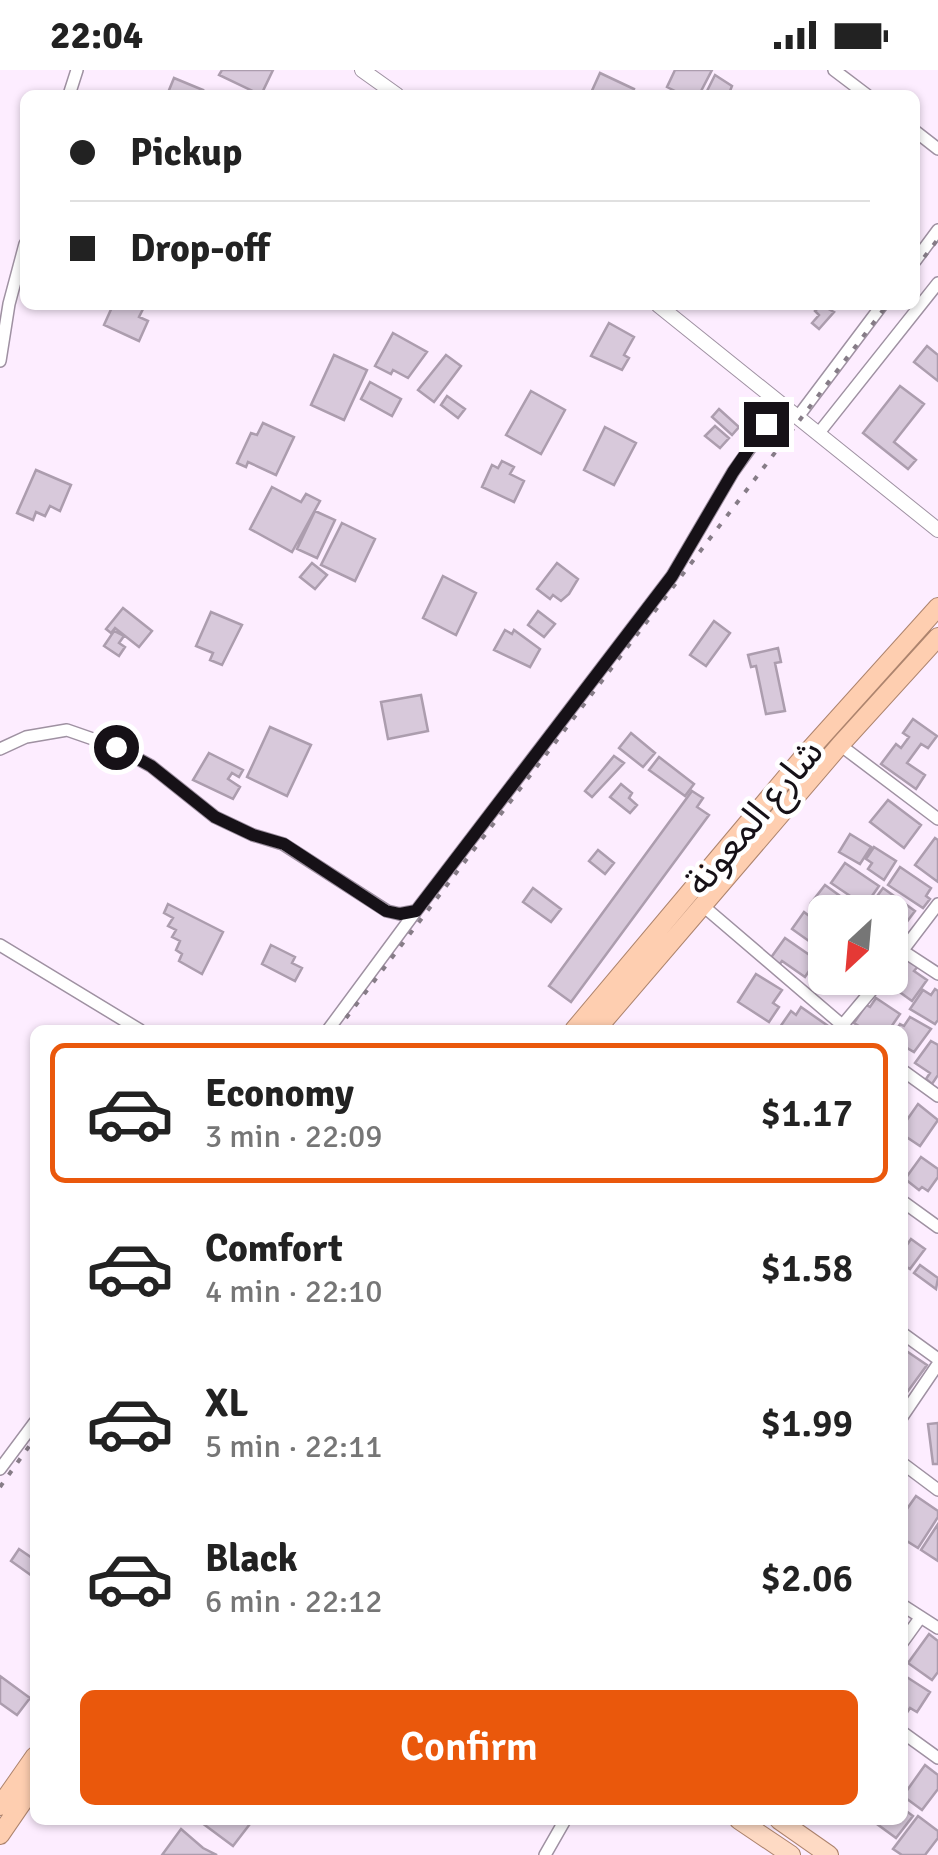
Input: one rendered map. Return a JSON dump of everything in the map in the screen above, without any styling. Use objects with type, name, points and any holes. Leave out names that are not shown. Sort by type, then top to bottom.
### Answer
[{"type":"highway","name":"شارع المعونة","points":[[578,1025],[804,756],[938,608]]},
{"type":"highway","name":"شارع المعونة","points":[[600,1025],[840,745],[934,650]]},
{"type":"highway","points":[[0,1806],[30,1763]]},
{"type":"highway","points":[[0,1835],[30,1791]]},
{"type":"main road","points":[[746,1825],[790,1855]]},
{"type":"main road","points":[[786,1825],[829,1855]]},
{"type":"street","points":[[362,70],[391,90]]},
{"type":"street","points":[[834,70],[860,90]]},
{"type":"street","points":[[920,254],[938,230]]},
{"type":"street","points":[[0,361],[20,263]]},
{"type":"street","points":[[920,306],[938,283]]},
{"type":"street","points":[[664,310],[938,530]]},
{"type":"street","points":[[797,418],[878,310]]},
{"type":"street","points":[[818,434],[917,310]]},
{"type":"street","points":[[332,1025],[672,576],[733,472],[781,405]]},
{"type":"street","points":[[0,749],[26,738],[76,731],[151,766],[215,817],[284,844],[386,911],[416,911]]},
{"type":"street","points":[[840,745],[938,818]]},
{"type":"street","points":[[702,904],[838,1025]]},
{"type":"street","points":[[908,944],[938,904]]},
{"type":"street","points":[[0,945],[132,1025]]},
{"type":"street","points":[[908,954],[938,974]]},
{"type":"street","points":[[846,1025],[869,995]]},
{"type":"street","points":[[908,1074],[938,1096]]},
{"type":"street","points":[[908,1205],[938,1227]]},
{"type":"street","points":[[908,1338],[938,1361],[908,1408]]},
{"type":"street","points":[[0,1469],[30,1429]]},
{"type":"street","points":[[908,1468],[938,1490]]},
{"type":"street","points":[[908,1609],[938,1628]]},
{"type":"street","points":[[908,1635],[920,1618]]},
{"type":"street","points":[[908,1736],[938,1758]]},
{"type":"street","points":[[545,1855],[563,1825]]},
{"type":"building","points":[[222,70],[273,70],[263,90],[250,90],[219,75]]},
{"type":"building","points":[[675,70],[712,70],[702,90],[667,87]]},
{"type":"building","points":[[600,73],[634,89],[634,90],[592,90]]},
{"type":"building","points":[[715,75],[732,86],[730,90],[708,90]]},
{"type":"building","points":[[174,78],[203,90],[169,90]]},
{"type":"building","points":[[111,310],[142,310],[139,317],[148,321],[139,341],[104,325]]},
{"type":"building","points":[[815,311],[834,312],[819,329],[812,323],[819,315]]},
{"type":"building","points":[[609,323],[634,337],[624,355],[629,358],[622,370],[591,356]]},
{"type":"building","points":[[393,333],[427,352],[408,378],[375,366]]},
{"type":"building","points":[[927,346],[938,355],[938,381],[914,362]]},
{"type":"building","points":[[334,355],[367,370],[344,420],[311,405]]},
{"type":"building","points":[[446,355],[461,366],[434,402],[418,390]]},
{"type":"building","points":[[370,382],[401,399],[392,416],[361,399]]},
{"type":"building","points":[[900,386],[924,404],[894,442],[916,460],[908,469],[863,433]]},
{"type":"building","points":[[531,391],[565,410],[541,454],[506,435]]},
{"type":"building","points":[[447,396],[465,409],[458,418],[441,405]]},
{"type":"building","points":[[719,409],[739,427],[732,435],[712,417]]},
{"type":"building","points":[[263,423],[294,437],[276,475],[248,462],[246,467],[237,463],[251,433],[257,435]]},
{"type":"building","points":[[715,426],[729,438],[720,448],[705,436]]},
{"type":"building","points":[[605,427],[636,443],[614,485],[584,470]]},
{"type":"building","points":[[502,461],[514,467],[510,474],[524,481],[514,502],[482,487],[492,465],[498,468]]},
{"type":"building","points":[[36,470],[71,485],[60,511],[50,506],[45,516],[36,512],[33,520],[17,513]]},
{"type":"building","points":[[272,487],[301,502],[306,494],[320,501],[292,552],[250,529]]},
{"type":"building","points":[[315,511],[335,520],[317,558],[297,549]]},
{"type":"building","points":[[342,523],[375,539],[355,581],[321,565]]},
{"type":"building","points":[[312,563],[327,575],[315,589],[300,577]]},
{"type":"building","points":[[557,563],[578,579],[561,601],[553,595],[550,599],[537,589]]},
{"type":"building","points":[[443,576],[476,593],[456,635],[423,618]]},
{"type":"building","points":[[123,608],[152,631],[139,647],[115,628],[111,633],[106,629]]},
{"type":"building","points":[[538,611],[555,624],[544,637],[528,625]]},
{"type":"building","points":[[211,612],[242,625],[222,665],[210,660],[213,653],[196,646]]},
{"type":"building","points":[[714,621],[730,633],[706,666],[690,655]]},
{"type":"building","points":[[505,630],[512,634],[514,630],[540,649],[530,667],[494,650]]},
{"type":"building","points":[[114,631],[124,636],[119,643],[125,647],[119,656],[104,646]]},
{"type":"building","points":[[778,648],[781,662],[775,663],[785,711],[766,714],[756,666],[751,667],[748,655]]},
{"type":"building","points":[[421,695],[428,731],[388,739],[381,702]]},
{"type":"building","points":[[913,719],[937,736],[928,748],[921,744],[907,763],[925,775],[916,789],[881,764],[896,744],[901,748],[909,737],[903,733]]},
{"type":"building","points":[[270,727],[311,745],[287,796],[247,777]]},
{"type":"building","points":[[631,733],[655,753],[643,767],[619,748]]},
{"type":"building","points":[[209,753],[243,770],[239,777],[232,773],[228,779],[240,787],[233,799],[193,780]]},
{"type":"building","points":[[614,756],[624,763],[592,797],[585,791]]},
{"type":"building","points":[[659,757],[694,784],[685,796],[649,770]]},
{"type":"building","points":[[621,784],[632,793],[629,798],[637,805],[630,813],[610,797]]},
{"type":"building","points":[[692,791],[703,798],[697,807],[709,815],[571,1002],[549,986]]},
{"type":"building","points":[[888,800],[921,825],[904,848],[870,822]]},
{"type":"building","points":[[850,834],[871,847],[860,864],[839,852]]},
{"type":"building","points":[[935,838],[938,840],[938,882],[915,865]]},
{"type":"building","points":[[874,847],[896,861],[884,880],[868,869],[872,863],[866,859]]},
{"type":"building","points":[[598,850],[614,863],[605,874],[589,861]]},
{"type":"building","points":[[845,863],[879,886],[873,895],[849,895],[831,883]]},
{"type":"building","points":[[900,867],[931,888],[926,896],[930,899],[923,908],[888,885]]},
{"type":"building","points":[[825,885],[839,895],[817,895]]},
{"type":"building","points":[[533,888],[561,909],[551,922],[523,902]]},
{"type":"building","points":[[168,904],[223,932],[202,974],[179,961],[182,954],[176,950],[180,941],[172,937],[176,930],[168,926],[173,918],[164,913]]},
{"type":"building","points":[[804,912],[808,915],[808,940],[792,929]]},
{"type":"building","points":[[785,938],[808,954],[808,972],[805,977],[782,961],[779,965],[770,959]]},
{"type":"building","points":[[271,945],[295,957],[292,963],[302,968],[295,981],[262,964]]},
{"type":"building","points":[[908,956],[920,964],[914,971],[927,980],[912,1001],[904,995],[908,995]]},
{"type":"building","points":[[756,974],[782,990],[773,1003],[779,1007],[769,1022],[738,1002]]},
{"type":"building","points":[[935,989],[935,1024],[910,1009],[923,990],[931,995]]},
{"type":"building","points":[[876,998],[900,1014],[892,1025],[854,1023],[866,1005],[870,1007]]},
{"type":"building","points":[[801,1007],[827,1025],[781,1025],[791,1011],[796,1015]]},
{"type":"building","points":[[910,1017],[931,1029],[914,1052],[908,1048],[908,1025],[905,1025]]},
{"type":"building","points":[[931,1041],[938,1045],[938,1075],[932,1084],[926,1079],[930,1073],[915,1063]]},
{"type":"building","points":[[918,1104],[938,1120],[920,1146],[908,1138],[908,1118]]},
{"type":"building","points":[[921,1157],[938,1169],[938,1177],[928,1191],[922,1187],[919,1190],[908,1181],[908,1175]]},
{"type":"building","points":[[911,1239],[925,1249],[910,1269],[908,1268]]},
{"type":"building","points":[[920,1265],[938,1278],[936,1289],[914,1273]]},
{"type":"building","points":[[908,1352],[927,1365],[908,1391]]},
{"type":"building","points":[[938,1423],[938,1464],[933,1464],[928,1424]]},
{"type":"building","points":[[916,1496],[938,1511],[918,1548],[908,1542],[908,1507]]},
{"type":"building","points":[[938,1524],[938,1561],[921,1550]]},
{"type":"building","points":[[19,1549],[30,1557],[30,1574],[11,1561]]},
{"type":"building","points":[[929,1634],[938,1641],[938,1672],[932,1680],[908,1663]]},
{"type":"building","points":[[0,1676],[30,1698],[17,1715],[0,1703]]},
{"type":"building","points":[[908,1678],[930,1692],[917,1712],[910,1708],[908,1711]]},
{"type":"building","points":[[925,1765],[938,1775],[938,1789],[922,1810],[908,1800],[908,1789]]},
{"type":"building","points":[[918,1816],[938,1831],[938,1838],[925,1855],[902,1855],[893,1849]]},
{"type":"building","points":[[205,1825],[249,1825],[233,1846]]},
{"type":"building","points":[[878,1825],[906,1825],[896,1838]]},
{"type":"building","points":[[181,1829],[203,1848],[217,1855],[162,1855]]},
{"type":"railway","points":[[920,262],[938,239]]},
{"type":"railway","points":[[341,1025],[883,310]]},
{"type":"railway","points":[[0,1487],[30,1445]]},
{"type":"route","points":[[116,747],[151,766],[215,817],[284,844],[386,911],[416,911],[672,576],[766,424]]}]
